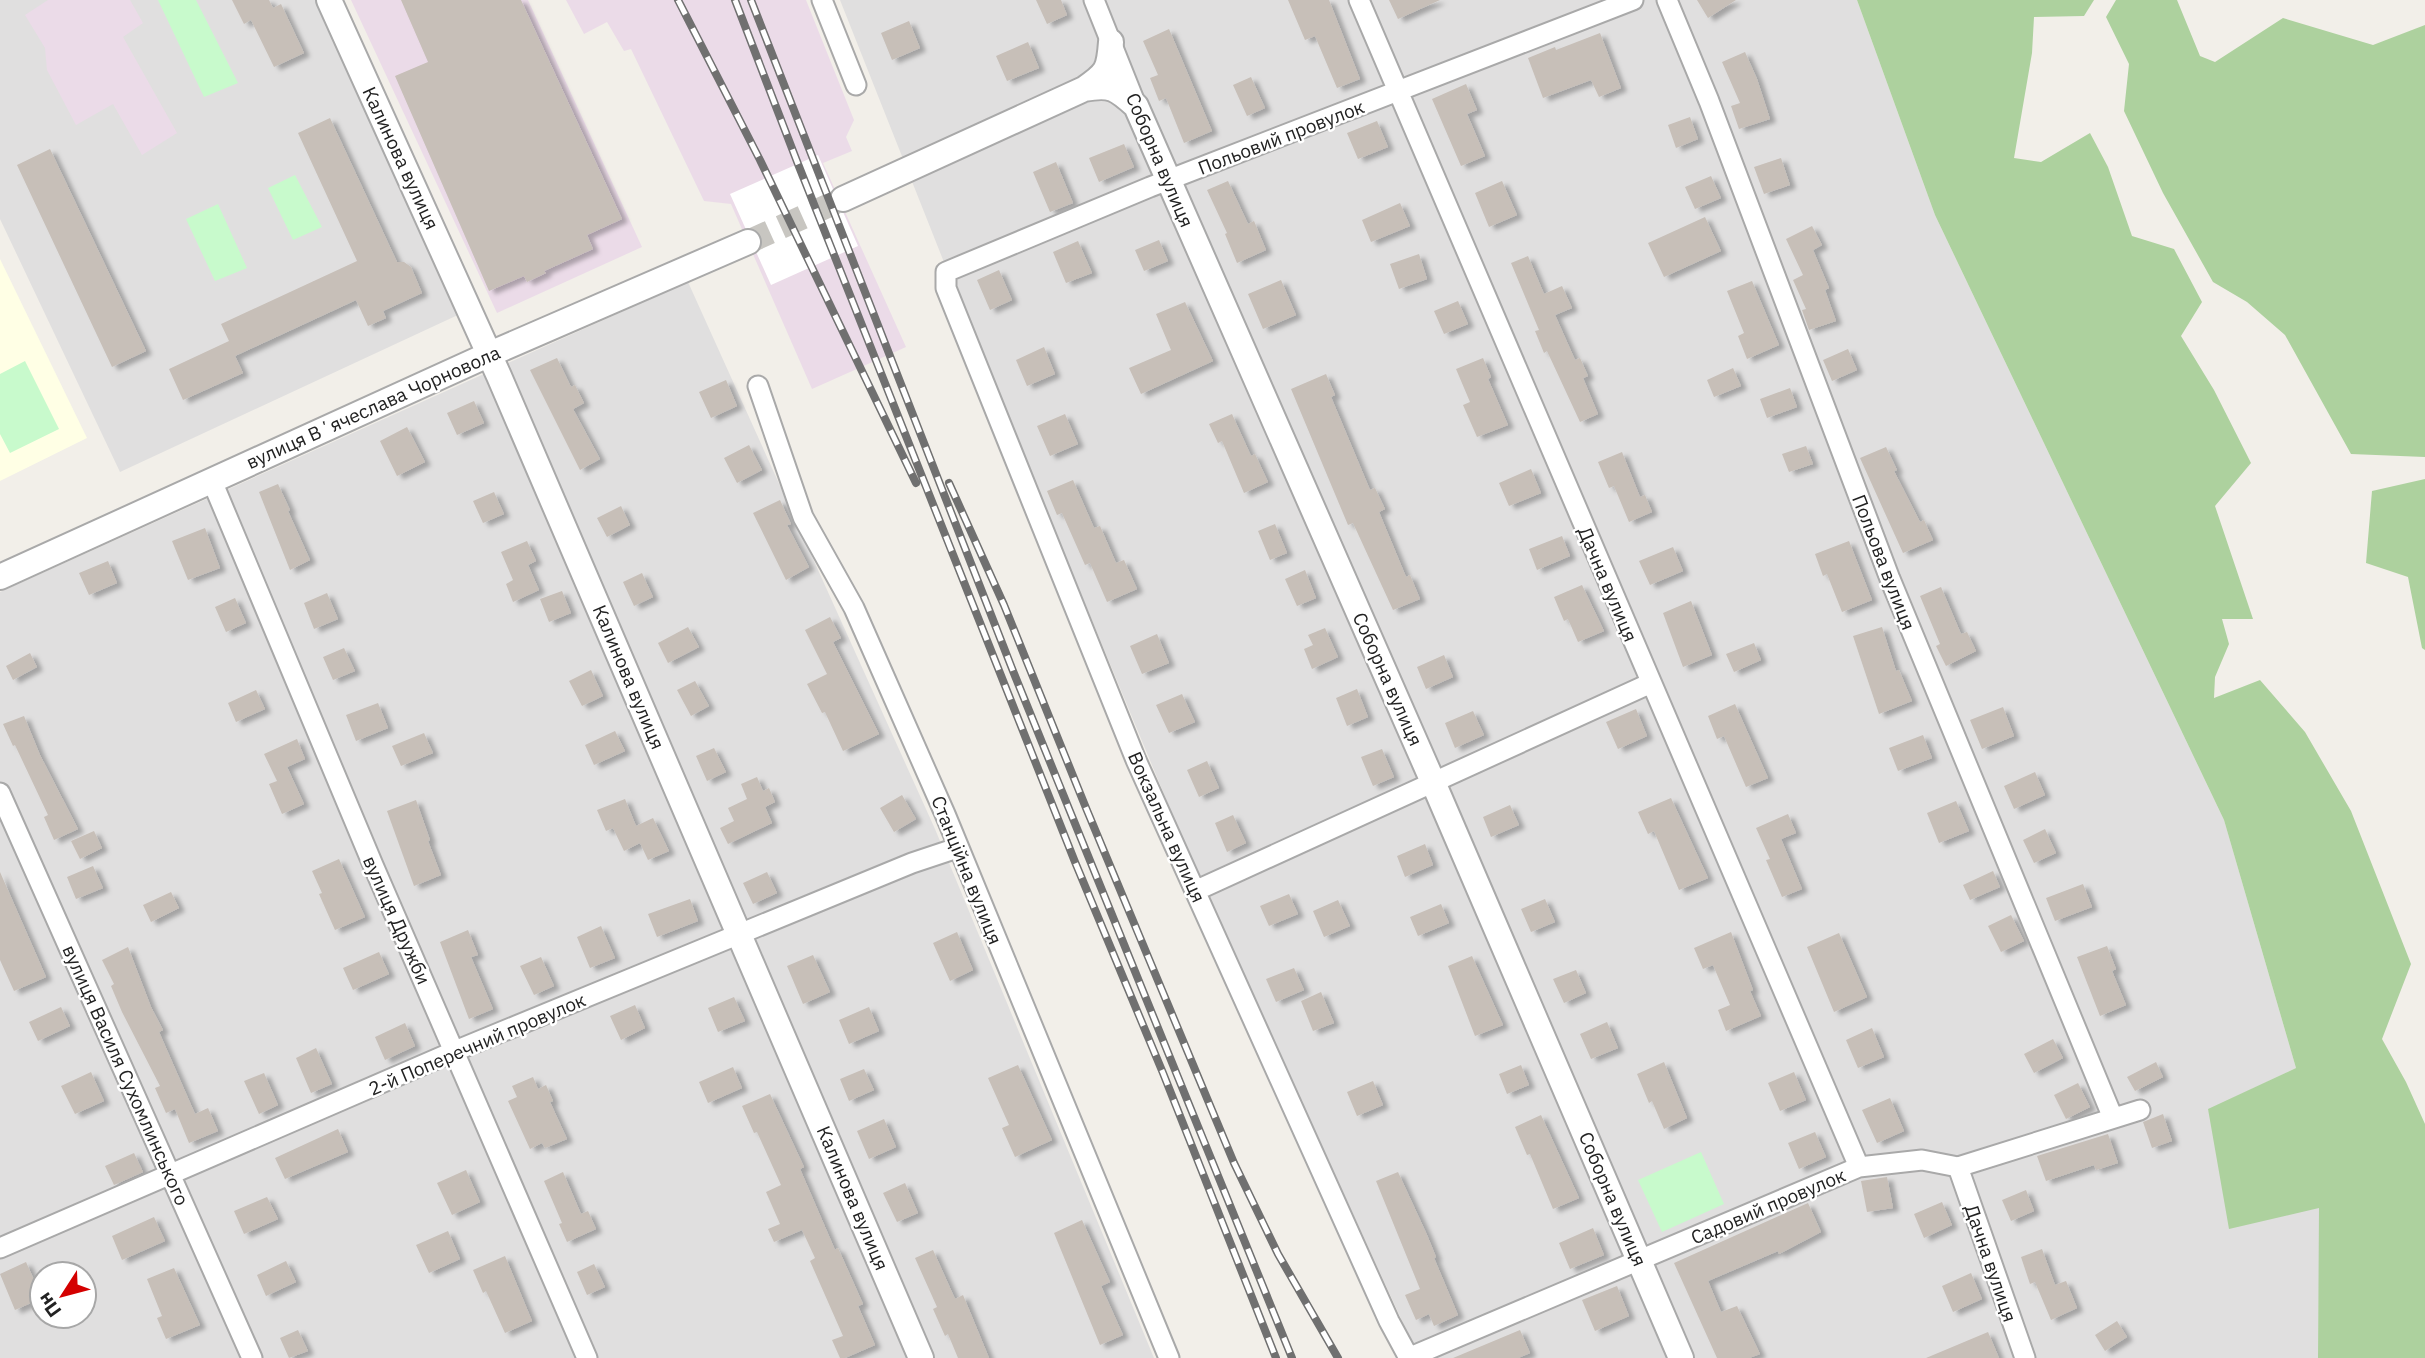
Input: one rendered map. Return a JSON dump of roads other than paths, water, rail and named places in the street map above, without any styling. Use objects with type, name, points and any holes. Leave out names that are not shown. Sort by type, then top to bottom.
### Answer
[{"type":"street","name":"Калинова вулиця","points":[[329,0],[490,354],[921,1358]]},
{"type":"street","points":[[822,0],[856,85]]},
{"type":"street","name":"Соборна вулиця","points":[[1094,0],[1168,181],[1433,782],[1681,1358]]},
{"type":"street","name":"Дачна вулиця","points":[[1359,0],[1859,1167]]},
{"type":"street","name":"Польовий провулок","points":[[946,288],[946,272],[1168,181],[1633,0]]},
{"type":"street","name":"Польова вулиця","points":[[1667,0],[1709,101],[1890,579],[2113,1118]]},
{"type":"street","points":[[843,199],[1084,89],[1099,79],[1109,65],[1111,42]]},
{"type":"street","points":[[1084,89],[1103,86],[1118,90],[1136,106]]},
{"type":"street","name":"вулиця Вʼячеслава Чорновола","points":[[0,577],[490,354],[748,242]]},
{"type":"street","name":"Вокзальна вулиця","points":[[946,288],[1136,760],[1408,1358]]},
{"type":"street","name":"Станційна вулиця","points":[[758,386],[803,517],[854,608],[945,814],[1169,1358]]},
{"type":"street","name":"вулиця Дружби","points":[[212,481],[373,865],[587,1358]]},
{"type":"street","points":[[1195,891],[1651,683]]},
{"type":"street","name":"вулиця Василя Сухомлинського","points":[[0,793],[252,1358]]},
{"type":"street","name":"2-й Поперечний провулок","points":[[0,1248],[455,1052],[912,863],[957,848]]},
{"type":"street","name":"Садовий провулок","points":[[1408,1358],[1859,1167],[1922,1160],[1958,1167],[2140,1110]]},
{"type":"street","name":"Дачна вулиця","points":[[1958,1167],[2025,1358]]},
{"type":"tunnel","points":[[748,242],[843,199]]},
{"type":"railway","points":[[678,0],[760,160],[916,483]]},
{"type":"railway","points":[[735,0],[1075,862],[1163,1073],[1276,1358]]},
{"type":"railway","points":[[751,0],[1013,671],[1292,1358]]},
{"type":"railway","points":[[949,483],[1004,605],[1234,1163],[1278,1254],[1338,1358]]}]
